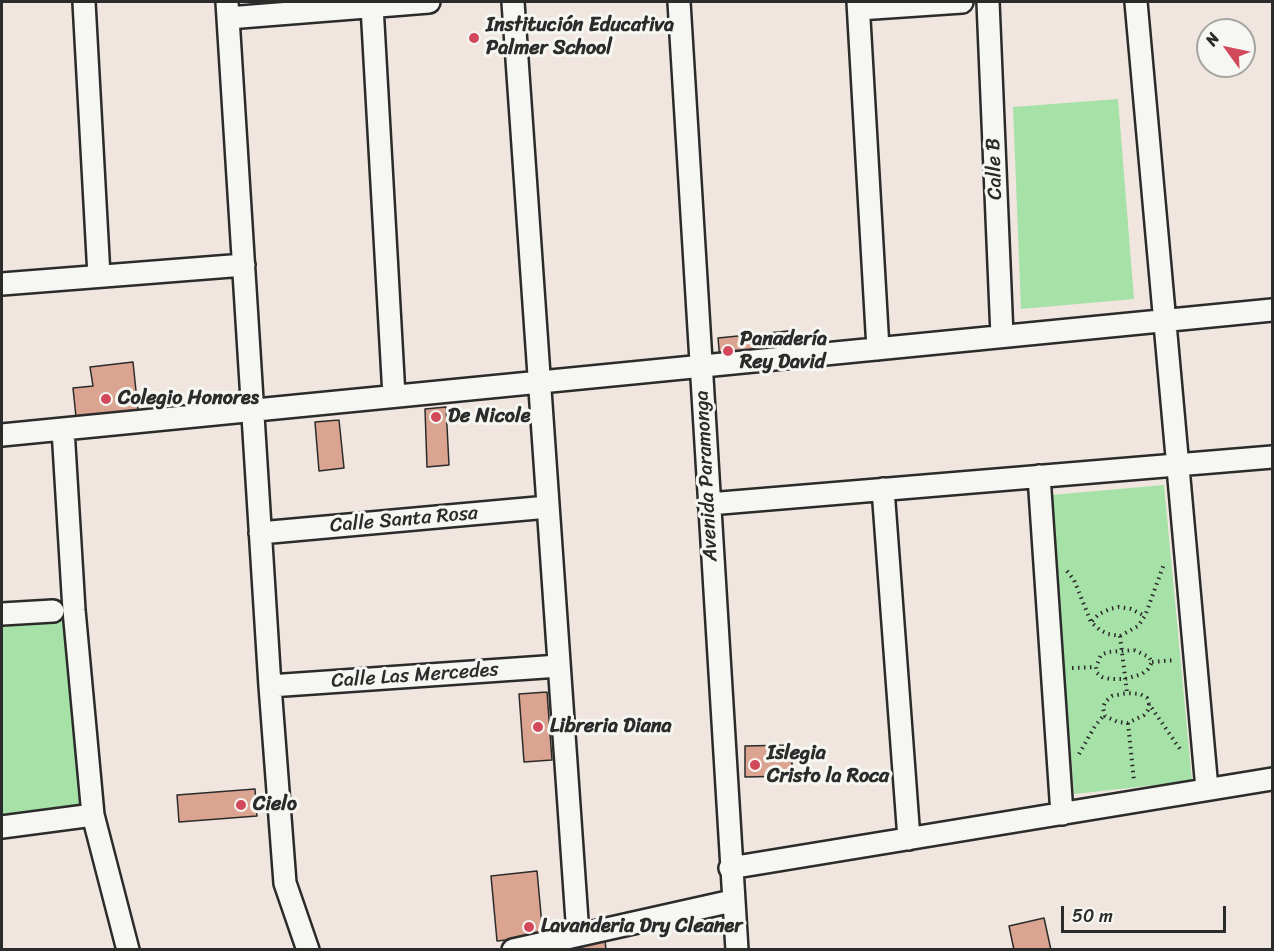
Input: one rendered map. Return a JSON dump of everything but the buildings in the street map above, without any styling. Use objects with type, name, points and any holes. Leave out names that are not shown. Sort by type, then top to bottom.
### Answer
[{"type":"street","points":[[84,2],[99,276]]},
{"type":"street","points":[[308,950],[285,884],[270,686],[227,10],[429,2]]},
{"type":"street","points":[[513,2],[578,936]]},
{"type":"street","name":"Avenida Paramonga","points":[[679,2],[732,901],[737,950]]},
{"type":"street","points":[[878,349],[859,5],[963,2]]},
{"type":"street","name":"Calle B","points":[[988,2],[1002,336]]},
{"type":"street","points":[[1136,2],[1207,789]]},
{"type":"street","points":[[372,6],[394,396]]},
{"type":"street","points":[[2,284],[244,265]]},
{"type":"street","points":[[2,435],[1272,310]]},
{"type":"street","points":[[63,429],[74,610],[93,815],[128,950]]},
{"type":"street","points":[[709,504],[1272,457]]},
{"type":"street","points":[[1039,477],[1062,813]]},
{"type":"street","points":[[883,489],[909,839]]},
{"type":"street","name":"Calle Santa Rosa","points":[[260,533],[548,507]]},
{"type":"street","points":[[2,614],[53,611]]},
{"type":"street","name":"Calle Las Mercedes","points":[[270,686],[559,666]]},
{"type":"street","points":[[730,868],[1272,778]]},
{"type":"street","points":[[2,827],[93,815]]},
{"type":"street","points":[[513,950],[732,901]]},
{"type":"path","points":[[1066,570],[1074,580],[1091,622],[1108,634],[1120,636],[1138,626],[1145,616],[1167,559],[1170,571]]},
{"type":"path","points":[[1091,622],[1099,614],[1119,608],[1131,609],[1145,616]]},
{"type":"path","points":[[1120,636],[1126,693]]},
{"type":"path","points":[[1152,662],[1142,674],[1125,679],[1102,677],[1097,673],[1096,667],[1101,655],[1121,650],[1142,653],[1152,662],[1178,660]]},
{"type":"path","points":[[1067,669],[1096,667]]},
{"type":"path","points":[[1149,704],[1144,715],[1128,723],[1118,722],[1105,715],[1103,708],[1105,702],[1112,696],[1126,693],[1140,694],[1147,698],[1187,760],[1186,749]]},
{"type":"path","points":[[1074,763],[1095,726],[1105,715]]},
{"type":"path","points":[[1128,723],[1135,784]]},
{"type":"green space","points":[[1118,99],[1134,299],[1021,309],[1013,107]]},
{"type":"green space","points":[[1164,485],[1192,781],[1074,794],[1051,495]]},
{"type":"green space","points":[[70,620],[87,811],[2,818],[2,624]]},
{"type":"place","name":"Institución Educativa Palmer School","points":[[474,38]]},
{"type":"place","name":"Panadería Rey David","points":[[728,351]]},
{"type":"place","name":"Colegio Honores","points":[[106,399]]},
{"type":"place","name":"De Nicole","points":[[436,417]]},
{"type":"place","name":"Libreria Diana","points":[[538,727]]},
{"type":"place","name":"Islegia Cristo la Roca","points":[[755,765]]},
{"type":"place","name":"Cielo","points":[[241,805]]},
{"type":"place","name":"Lavanderia Dry Cleaner","points":[[529,927]]}]
